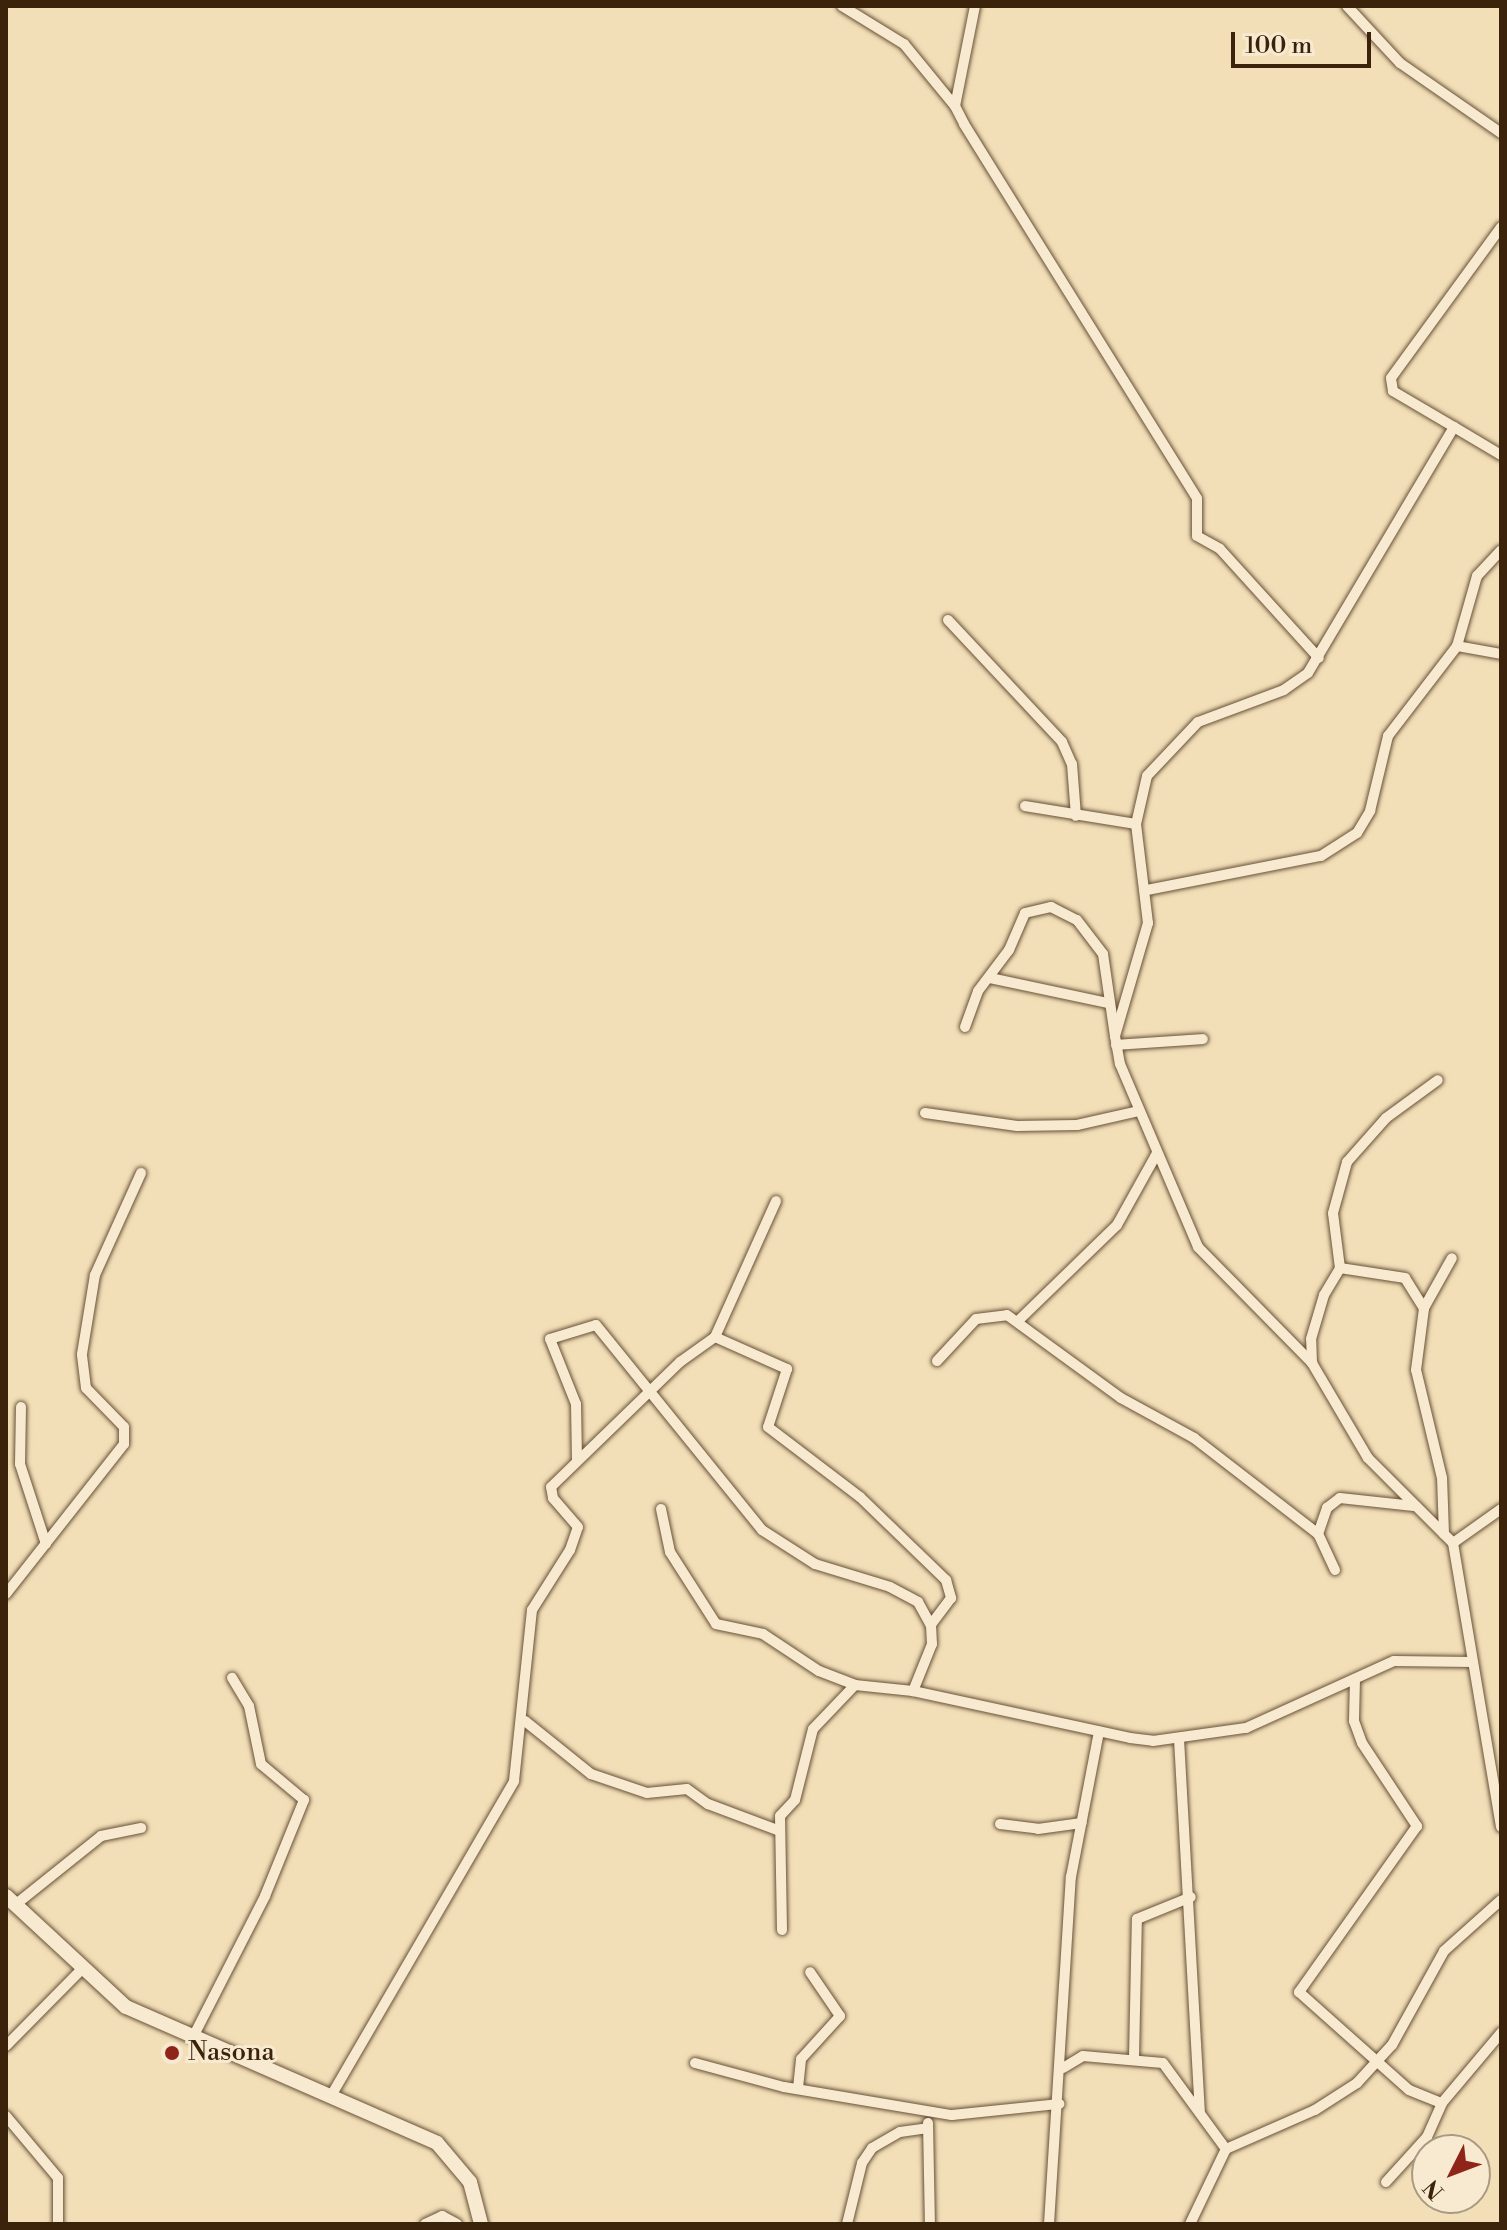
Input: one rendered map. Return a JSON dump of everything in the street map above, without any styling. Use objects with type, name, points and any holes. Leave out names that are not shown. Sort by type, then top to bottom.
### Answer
[{"type":"main road","points":[[11,1900],[80,1971],[126,2007],[331,2096],[450,2154],[470,2182],[481,2224]]},
{"type":"street","points":[[842,6],[904,44],[955,106],[1197,499],[1197,536],[1220,549],[1319,658]]},
{"type":"street","points":[[955,106],[975,6]]},
{"type":"street","points":[[1347,6],[1400,63],[1501,133]]},
{"type":"street","points":[[1501,227],[1391,378],[1393,391],[1501,455]]},
{"type":"street","points":[[1115,1040],[1144,946],[1147,890],[1136,824],[1147,776],[1187,730],[1298,683],[1319,658],[1454,427]]},
{"type":"street","points":[[1147,890],[1321,856],[1345,844],[1365,822],[1396,721],[1457,646],[1477,576],[1501,550]]},
{"type":"street","points":[[948,620],[1062,742],[1072,764],[1076,816]]},
{"type":"street","points":[[1457,646],[1501,654]]},
{"type":"street","points":[[1025,806],[1136,824]]},
{"type":"street","points":[[965,1027],[978,991],[990,978],[1025,913],[1051,907],[1094,938],[1103,954],[1115,1040],[1139,1111],[1206,1257],[1312,1363],[1368,1458],[1453,1543],[1501,1827]]},
{"type":"street","points":[[990,978],[1108,1003]]},
{"type":"street","points":[[1115,1040],[1203,1039]]},
{"type":"street","points":[[1312,1363],[1311,1339],[1340,1268],[1333,1213],[1347,1162],[1386,1118],[1438,1080]]},
{"type":"street","points":[[925,1113],[1017,1126],[1077,1125],[1139,1111]]},
{"type":"street","points":[[1019,1320],[1117,1225],[1157,1153]]},
{"type":"street","points":[[6,1594],[118,1456],[126,1436],[86,1388],[82,1354],[95,1275],[141,1173]]},
{"type":"street","points":[[331,2096],[415,1942],[508,1793],[525,1721],[525,1656],[536,1596],[570,1550],[578,1527],[550,1492],[577,1461],[652,1396],[680,1362],[715,1337],[776,1201]]},
{"type":"street","points":[[1444,1534],[1442,1478],[1416,1385],[1424,1308],[1452,1258]]},
{"type":"street","points":[[1340,1268],[1405,1278],[1424,1308]]},
{"type":"street","points":[[937,1361],[976,1319],[1007,1315],[1019,1320],[1121,1398],[1194,1438],[1318,1534],[1335,1570]]},
{"type":"street","points":[[577,1461],[576,1404],[553,1335],[602,1326],[652,1396],[762,1530],[815,1564],[908,1595],[931,1625],[932,1644],[913,1691]]},
{"type":"street","points":[[715,1337],[787,1369],[769,1421],[774,1435],[860,1497],[946,1580],[951,1598],[931,1625]]},
{"type":"street","points":[[21,1407],[20,1464],[46,1544]]},
{"type":"street","points":[[1318,1534],[1327,1508],[1340,1498],[1416,1507]]},
{"type":"street","points":[[661,1509],[670,1552],[709,1619],[727,1630],[763,1634],[819,1671],[855,1685],[913,1691],[1099,1732],[1179,1739],[1246,1728],[1407,1658],[1472,1662]]},
{"type":"street","points":[[1453,1543],[1501,1509]]},
{"type":"street","points":[[193,2037],[265,1896],[304,1800],[261,1764],[249,1706],[232,1678]]},
{"type":"street","points":[[1355,1679],[1354,1721],[1362,1743],[1417,1826],[1299,1992],[1420,2098],[1442,2103]]},
{"type":"street","points":[[782,1930],[785,1860],[777,1830],[797,1794],[799,1765],[813,1729],[855,1685]]},
{"type":"street","points":[[525,1721],[591,1774],[647,1793],[687,1789],[708,1804],[777,1830]]},
{"type":"street","points":[[1049,2224],[1063,2068],[1067,1915],[1099,1732]]},
{"type":"street","points":[[1179,1739],[1191,1897],[1200,2111]]},
{"type":"street","points":[[1000,1824],[1038,1829],[1082,1823]]},
{"type":"street","points":[[11,1900],[101,1836],[141,1828]]},
{"type":"street","points":[[1134,2057],[1137,1919],[1191,1897]]},
{"type":"street","points":[[1190,2224],[1226,2149],[1315,2110],[1377,2062],[1404,2027],[1444,1951],[1501,1900]]},
{"type":"street","points":[[6,2046],[80,1971]]},
{"type":"street","points":[[798,2088],[801,2059],[840,2016],[810,1972]]},
{"type":"street","points":[[1386,2182],[1436,2125],[1442,2103],[1501,2033]]},
{"type":"street","points":[[1064,2041],[1083,2056]]},
{"type":"street","points":[[1063,2068],[1083,2056],[1134,2057],[1167,2066],[1226,2149]]},
{"type":"street","points":[[695,2063],[798,2088],[929,2111],[975,2115],[1059,2104]]},
{"type":"street","points":[[929,2111],[930,2224]]},
{"type":"street","points":[[6,2116],[58,2178],[58,2224]]},
{"type":"street","points":[[847,2224],[862,2163],[872,2148],[900,2132],[928,2128]]},
{"type":"street","points":[[425,2224],[442,2216],[457,2224]]},
{"type":"place","name":"Nasona","points":[[172,2053]]}]
